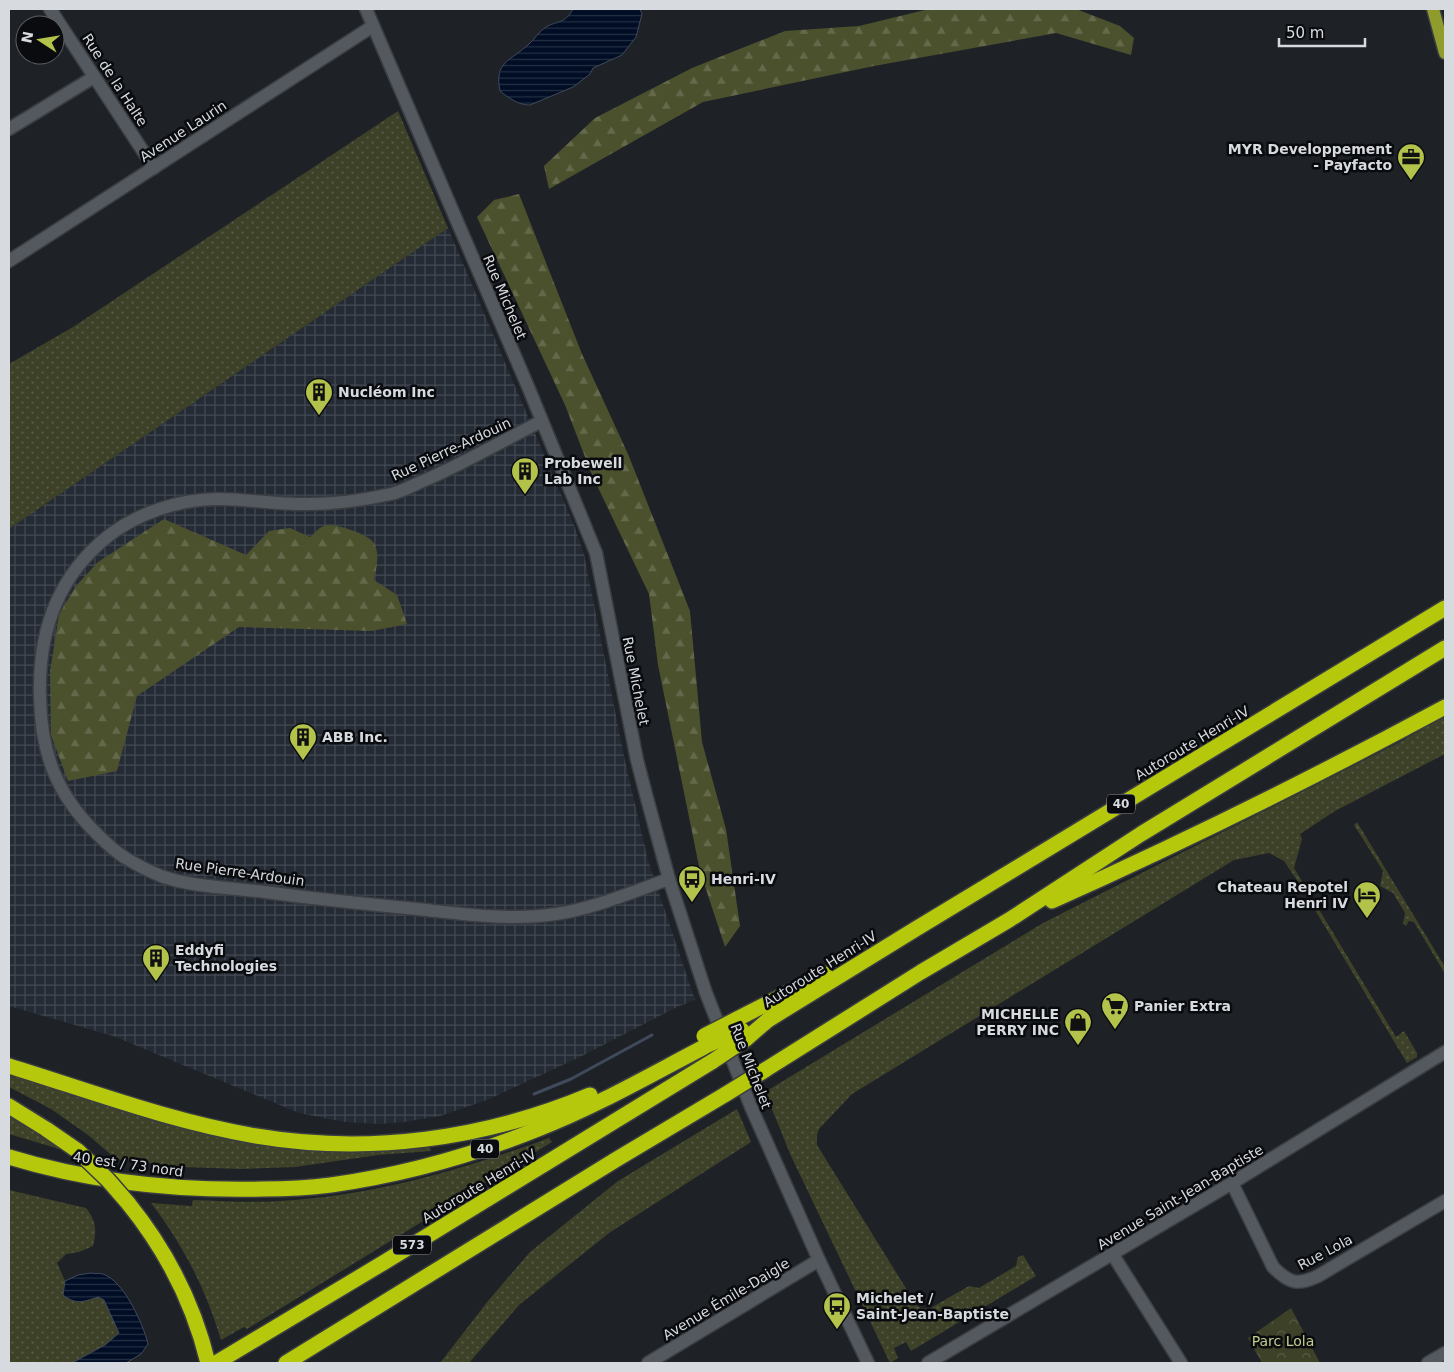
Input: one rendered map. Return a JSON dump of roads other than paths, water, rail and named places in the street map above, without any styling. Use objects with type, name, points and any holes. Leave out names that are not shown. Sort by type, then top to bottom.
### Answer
[{"type":"highway","name":"Autoroute Henri-IV","points":[[216,1363],[713,1061],[741,1029],[768,1020],[1445,608]]},
{"type":"highway","points":[[286,1363],[609,1164],[766,1070],[921,972],[1009,920],[1142,834],[1445,648]]},
{"type":"highway","points":[[1009,920],[1151,857],[1445,707]]},
{"type":"highway","points":[[9,1066],[178,1119],[277,1139],[320,1144],[381,1144],[456,1135],[500,1126],[548,1111],[608,1086],[706,1040],[741,1029],[914,930]]},
{"type":"highway","name":"40 est / 73 nord","points":[[9,1157],[52,1168],[132,1184],[186,1188],[244,1190],[291,1188],[339,1184],[388,1176],[463,1156],[561,1119],[706,1040]]},
{"type":"highway","points":[[9,1106],[78,1151],[108,1180],[128,1203],[158,1244],[172,1268],[187,1300],[204,1346],[208,1363]]},
{"type":"main road","points":[[1432,9],[1445,53]]},
{"type":"street","name":"Rue de la Halte","points":[[50,9],[154,168]]},
{"type":"street","name":"Rue Michelet","points":[[366,9],[542,421],[596,554],[637,760],[669,879],[706,993],[751,1107],[819,1260],[868,1363]]},
{"type":"street","name":"Avenue Laurin","points":[[9,261],[373,26]]},
{"type":"street","points":[[9,129],[94,76]]},
{"type":"street","name":"Rue Pierre-Ardouin","points":[[542,421],[457,466],[396,493],[340,503],[307,504],[215,499],[176,504],[136,519],[110,534],[76,568],[61,592],[50,616],[42,645],[39,676],[40,712],[44,742],[57,783],[80,817],[112,849],[123,857],[162,876],[198,884],[321,899],[509,918],[557,914],[598,905],[669,879]]},
{"type":"street","name":"Avenue Saint-Jean-Baptiste","points":[[928,1363],[1113,1255],[1445,1052]]},
{"type":"street","name":"Rue Lola","points":[[1232,1183],[1273,1267],[1282,1276],[1294,1282],[1304,1282],[1318,1276],[1445,1201]]},
{"type":"street","points":[[1113,1255],[1177,1362]]},
{"type":"street","name":"Avenue Émile-Daigle","points":[[648,1363],[819,1260]]},
{"type":"street","points":[[1428,1363],[1445,1353]]},
{"type":"water","points":[[573,9],[640,9],[642,14],[636,37],[622,55],[593,68],[590,74],[573,87],[530,105],[510,99],[500,91],[499,73],[502,67],[544,29],[567,17]]},
{"type":"water","points":[[103,1274],[111,1278],[118,1285],[132,1304],[142,1326],[148,1344],[141,1354],[126,1363],[72,1363],[105,1345],[119,1333],[104,1300],[98,1297],[76,1301],[63,1295],[65,1281],[78,1275]]},
{"type":"waterway","points":[[534,1094],[571,1079],[652,1035]]},
{"type":"place","name":"MYR Developpement - Payfacto","points":[[1411,181]]},
{"type":"place","name":"Nucléom Inc","points":[[319,416]]},
{"type":"place","name":"Probewell Lab Inc","points":[[525,495]]},
{"type":"place","name":"ABB Inc.","points":[[303,761]]},
{"type":"place","name":"Henri-IV","points":[[692,903]]},
{"type":"place","name":"Chateau Repotel Henri IV","points":[[1367,919]]},
{"type":"place","name":"Eddyfi Technologies","points":[[156,982]]},
{"type":"place","name":"Panier Extra","points":[[1115,1030]]},
{"type":"place","name":"MICHELLE PERRY INC","points":[[1078,1046]]},
{"type":"place","name":"Michelet / Saint-Jean-Baptiste","points":[[837,1330]]},
{"type":"park label","name":"Parc Lola","points":[[1283,1341]]}]
